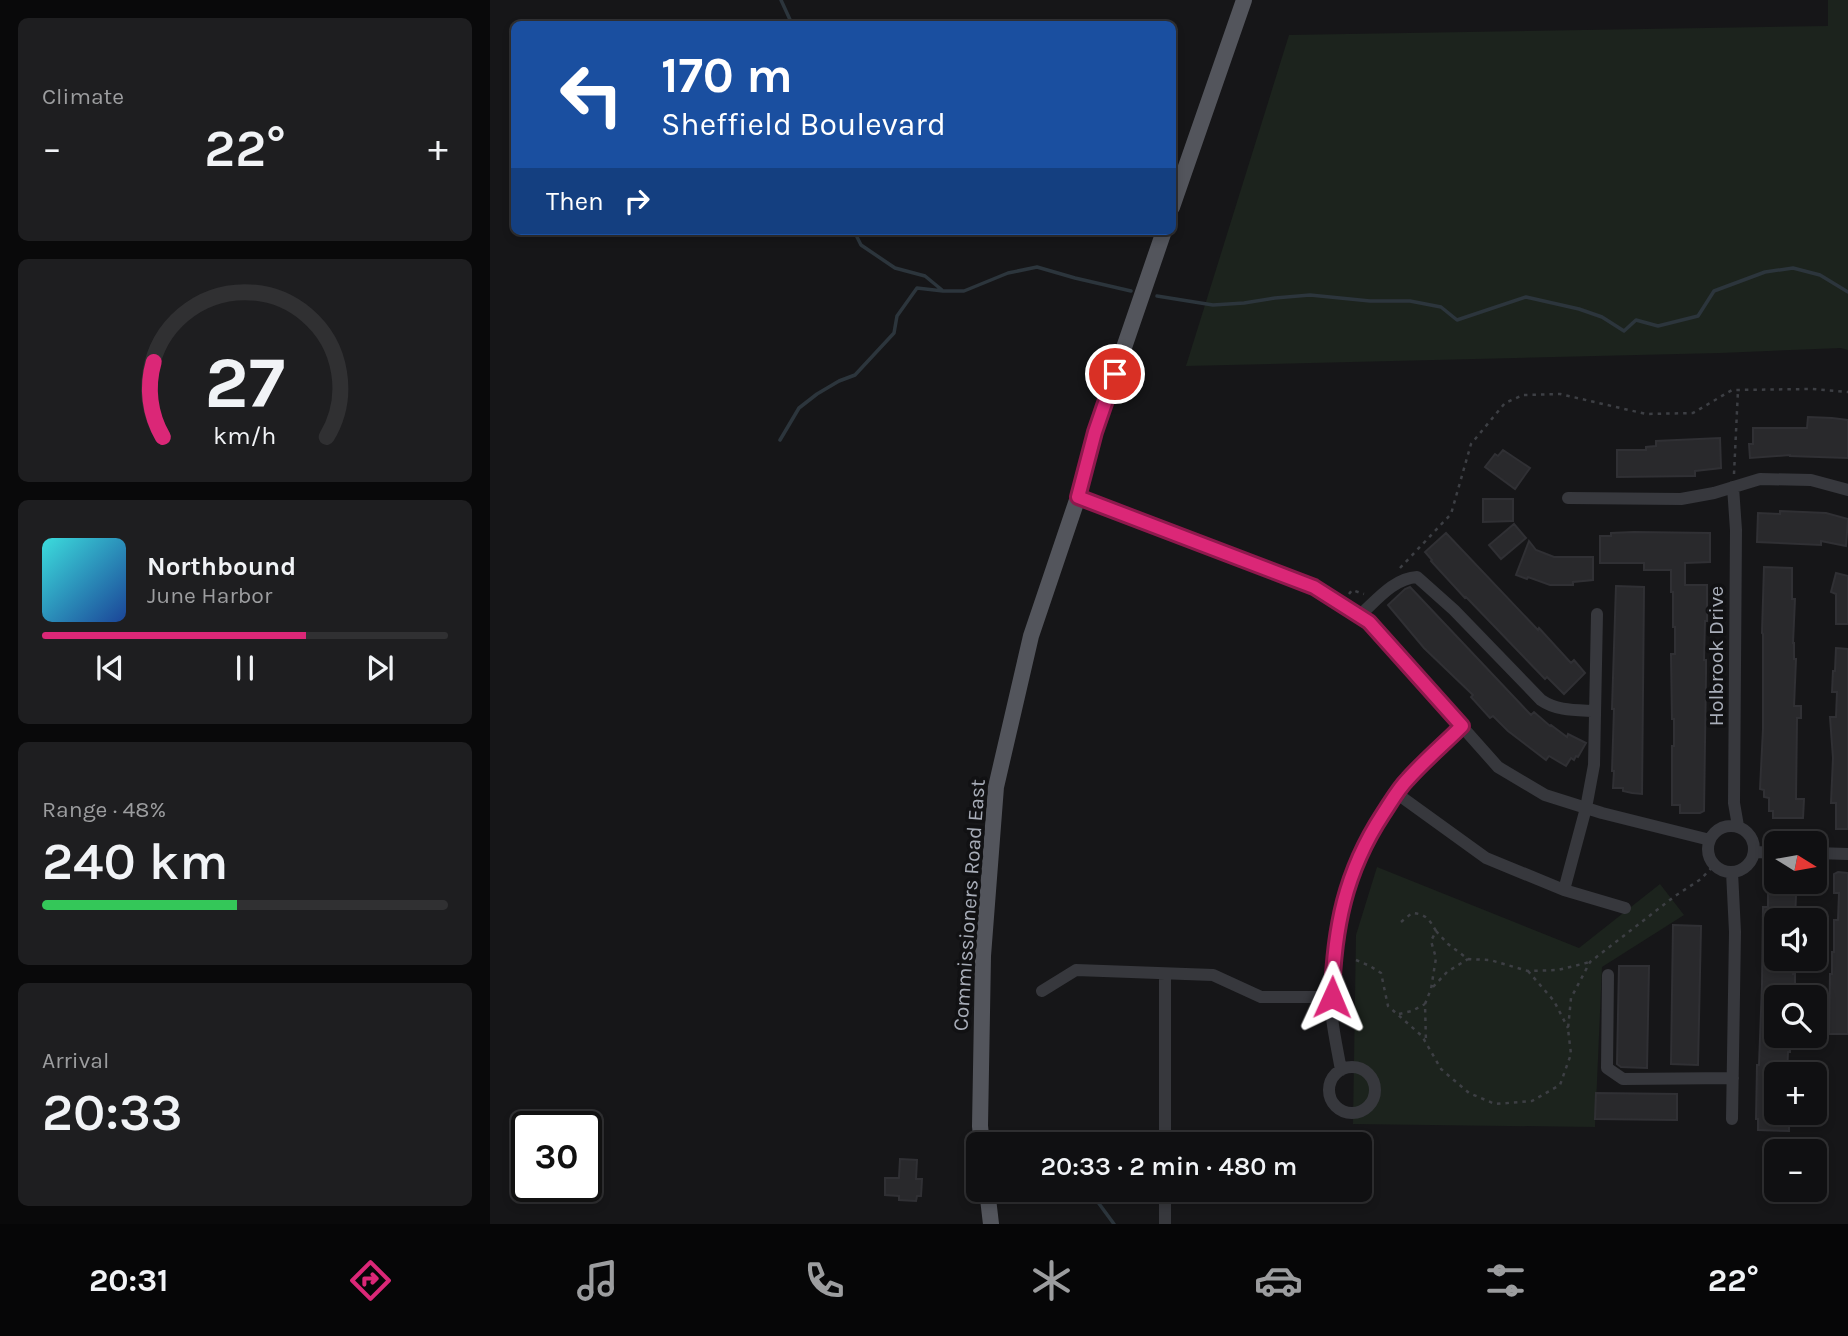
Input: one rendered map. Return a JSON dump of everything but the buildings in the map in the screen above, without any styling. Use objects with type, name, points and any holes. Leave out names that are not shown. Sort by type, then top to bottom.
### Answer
[{"type":"main road","points":[[1176,196],[1244,0]]},
{"type":"main road","name":"Commissioners Road East","points":[[980,1132],[983,957],[996,787],[1031,636],[1078,497],[1095,432],[1163,235]]},
{"type":"main road","points":[[988,1202],[991,1224]]},
{"type":"street","points":[[1568,498],[1681,499],[1714,494],[1760,479],[1811,480],[1848,490]]},
{"type":"street","name":"Holbrook Drive","points":[[1734,487],[1734,803],[1738,826]]},
{"type":"street","points":[[1078,497],[1314,587],[1369,622],[1498,767],[1545,795],[1710,840]]},
{"type":"street","points":[[1359,616],[1398,581],[1417,577],[1454,610],[1541,700],[1559,709],[1595,711]]},
{"type":"street","points":[[1564,890],[1586,808],[1594,765],[1597,614]]},
{"type":"street","points":[[1341,1070],[1332,1016],[1333,960],[1341,908],[1355,866],[1368,836],[1396,793],[1462,726]]},
{"type":"street","points":[[1396,793],[1486,858],[1564,890],[1625,908]]},
{"type":"street","points":[[1724,826],[1738,826],[1749,833],[1755,852],[1749,864],[1738,871],[1719,869],[1708,853],[1710,840],[1713,834],[1724,826]]},
{"type":"street","points":[[1755,852],[1764,852]]},
{"type":"street","points":[[1827,854],[1848,855]]},
{"type":"street","points":[[1732,872],[1735,932],[1732,1119]]},
{"type":"street","points":[[1042,991],[1076,970],[1213,975],[1261,997],[1332,997]]},
{"type":"street","points":[[1165,974],[1165,1132]]},
{"type":"street","points":[[1608,975],[1607,1068],[1623,1079],[1733,1078]]},
{"type":"street","points":[[1165,1202],[1165,1224]]},
{"type":"path","points":[[1394,574],[1451,514],[1471,444],[1505,403],[1524,395],[1560,394],[1646,414],[1693,413],[1731,390],[1812,389],[1848,392]]},
{"type":"path","points":[[1734,487],[1738,390]]},
{"type":"path","points":[[1342,605],[1352,590],[1365,594]]},
{"type":"path","points":[[1401,922],[1412,913],[1423,914],[1448,944],[1468,959],[1490,960],[1528,971],[1558,970],[1590,962],[1701,879],[1714,865]]},
{"type":"path","points":[[1426,1043],[1425,1004],[1431,989],[1436,958],[1432,941],[1436,931]]},
{"type":"path","points":[[1431,989],[1447,972],[1468,959]]},
{"type":"path","points":[[1356,960],[1381,973],[1388,1006],[1422,1036],[1441,1069],[1469,1093],[1495,1104],[1532,1101],[1560,1085],[1571,1054],[1568,1029],[1571,998],[1590,962]]},
{"type":"path","points":[[1528,971],[1554,1001],[1568,1029]]},
{"type":"path","points":[[1397,1014],[1412,1011],[1425,1004]]},
{"type":"shaded area","points":[[1828,0],[1848,0],[1848,350],[1841,348],[1186,366],[1289,35],[1828,26]]},
{"type":"shaded area","points":[[1377,867],[1579,948],[1660,884],[1684,915],[1602,967],[1595,1127],[1353,1124],[1356,935]]},
{"type":"waterway","points":[[781,0],[791,21]]},
{"type":"waterway","points":[[856,235],[861,245],[895,268],[925,276],[942,290]]},
{"type":"waterway","points":[[780,440],[799,408],[839,381],[855,375],[894,333],[897,316],[917,288],[964,291],[1008,273],[1037,267],[1131,291]]},
{"type":"waterway","points":[[1157,296],[1213,305],[1310,295],[1370,301],[1410,301],[1441,307],[1457,320],[1526,297],[1579,309],[1602,317],[1624,331],[1636,320],[1658,326],[1698,316],[1714,291],[1765,272],[1793,268],[1820,275],[1848,292]]},
{"type":"waterway","points":[[1098,1202],[1114,1224]]},
{"type":"route","points":[[1115,374],[1095,432],[1078,497],[1314,587],[1369,622],[1462,726],[1407,779],[1368,836],[1341,908],[1333,960],[1332,997]]}]
